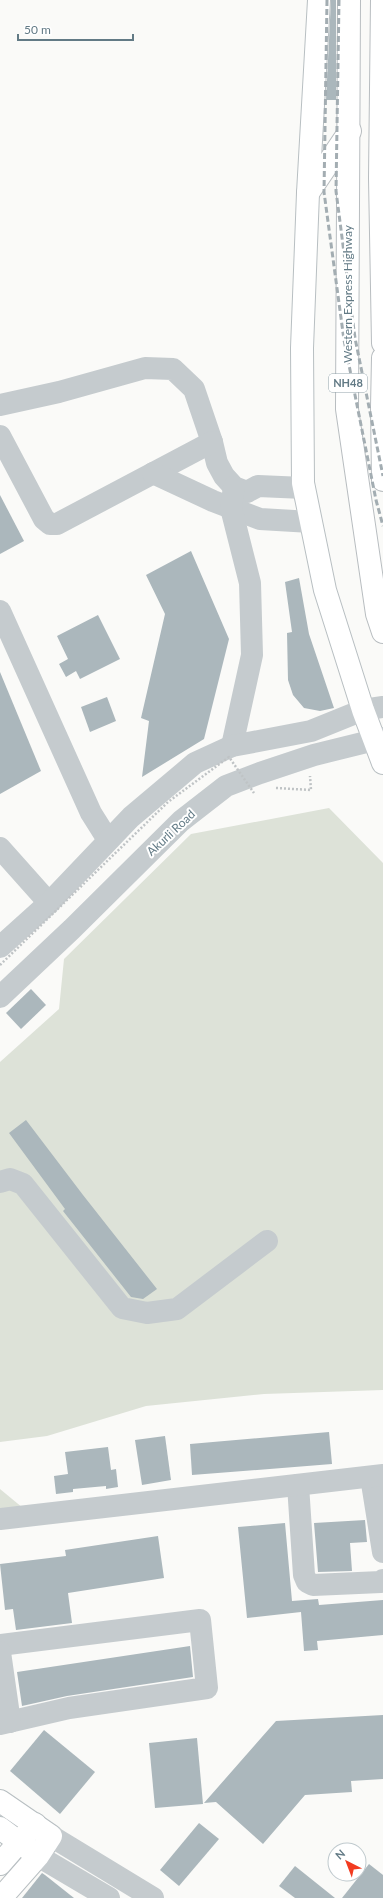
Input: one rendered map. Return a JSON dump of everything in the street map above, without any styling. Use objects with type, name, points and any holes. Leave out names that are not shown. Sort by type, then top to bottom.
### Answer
[{"type":"main road","points":[[319,0],[308,193],[302,348],[305,494],[325,590],[373,709],[383,763]]},
{"type":"main road","points":[[382,0],[380,178],[383,343]]},
{"type":"main road","name":"Western Express Highway","points":[[348,2],[350,130],[347,237],[347,409],[377,614],[383,632]]},
{"type":"main road","points":[[308,193],[350,130]]},
{"type":"main road","name":"NH48","points":[[383,358],[383,480]]},
{"type":"main road","points":[[0,1800],[43,1830]]},
{"type":"main road","points":[[0,1828],[38,1856]]},
{"type":"main road","points":[[0,1864],[19,1842],[43,1830]]},
{"type":"main road","points":[[1,1898],[38,1856],[43,1830]]},
{"type":"street","points":[[0,405],[59,392],[145,368],[173,369],[194,389],[212,442],[217,463],[224,476],[256,501],[305,494]]},
{"type":"street","points":[[0,436],[44,519],[50,524],[58,524],[212,442]]},
{"type":"street","points":[[153,473],[231,508],[260,519],[311,522]]},
{"type":"street","points":[[232,746],[252,655],[250,583],[231,508],[240,489]]},
{"type":"street","points":[[0,611],[91,813],[108,840]]},
{"type":"street","points":[[0,947],[49,903],[131,817],[195,763],[232,746],[311,731],[373,709]]},
{"type":"street","name":"Akurli Road","points":[[0,997],[72,929],[181,821],[226,786],[314,755],[379,739]]},
{"type":"street","points":[[0,848],[49,903]]},
{"type":"street","points":[[0,1182],[10,1179],[24,1184],[122,1308],[147,1313],[177,1309],[268,1241]]},
{"type":"street","points":[[0,1520],[298,1495],[376,1483],[383,1552]]},
{"type":"street","points":[[298,1495],[304,1576],[307,1582],[313,1585],[381,1582],[383,1580]]},
{"type":"street","points":[[0,1646],[200,1620],[207,1688],[69,1708],[5,1723],[0,1652]]},
{"type":"street","points":[[43,1830],[153,1898]]},
{"type":"street","points":[[38,1856],[109,1898]]},
{"type":"path","points":[[0,965],[168,802],[229,757],[254,793],[261,792]]},
{"type":"path","points":[[275,788],[311,790]]},
{"type":"shaded area","points":[[329,808],[383,863],[383,1390],[264,1394],[146,1406],[47,1436],[0,1442],[0,1062],[59,1009],[64,959],[191,834]]},
{"type":"shaded area","points":[[0,1489],[23,1508],[0,1511]]},
{"type":"building","points":[[331,0],[336,0],[336,100],[326,100]]},
{"type":"building","points":[[0,495],[24,541],[0,554]]},
{"type":"building","points":[[191,551],[229,639],[204,739],[142,777],[149,721],[141,718],[165,614],[146,575]]},
{"type":"building","points":[[299,578],[309,634],[334,708],[320,711],[304,708],[293,695],[288,680],[287,633],[292,632],[285,582]]},
{"type":"building","points":[[98,615],[120,659],[80,679],[76,671],[66,677],[59,664],[68,659],[57,636]]},
{"type":"building","points":[[0,672],[41,771],[0,794]]},
{"type":"building","points":[[107,697],[116,721],[90,732],[81,707]]},
{"type":"building","points":[[31,989],[46,1005],[21,1029],[6,1013]]},
{"type":"building","points":[[26,1120],[157,1289],[143,1299],[131,1297],[63,1211],[65,1209],[9,1133]]},
{"type":"building","points":[[329,1432],[332,1464],[192,1475],[190,1444]]},
{"type":"building","points":[[165,1436],[171,1480],[142,1485],[135,1440]]},
{"type":"building","points":[[108,1447],[111,1470],[116,1469],[118,1487],[106,1489],[106,1486],[73,1489],[73,1492],[56,1494],[54,1476],[68,1474],[65,1452]]},
{"type":"building","points":[[365,1520],[367,1542],[350,1543],[352,1571],[318,1572],[314,1523]]},
{"type":"building","points":[[285,1523],[292,1601],[318,1599],[319,1605],[383,1600],[383,1635],[317,1641],[318,1650],[304,1651],[301,1612],[247,1618],[238,1527]]},
{"type":"building","points":[[158,1536],[164,1578],[68,1593],[72,1623],[16,1630],[13,1609],[5,1610],[0,1564],[66,1556],[65,1550]]},
{"type":"building","points":[[190,1646],[193,1677],[67,1696],[22,1706],[17,1672]]},
{"type":"building","points":[[383,1715],[383,1779],[351,1781],[352,1792],[305,1795],[263,1844],[216,1802],[204,1803],[276,1721]]},
{"type":"building","points":[[44,1730],[95,1772],[60,1814],[10,1771]]},
{"type":"building","points":[[197,1738],[203,1804],[155,1808],[149,1743]]},
{"type":"building","points":[[199,1823],[219,1839],[179,1886],[160,1870]]},
{"type":"building","points":[[369,1864],[383,1875],[383,1898],[342,1898],[355,1882],[367,1882],[367,1867]]},
{"type":"building","points":[[295,1866],[335,1898],[295,1898],[279,1886]]},
{"type":"building","points":[[42,1873],[45,1875],[74,1898],[22,1898]]},
{"type":"railway","points":[[327,0],[324,192],[344,340],[376,500],[383,526]]},
{"type":"railway","points":[[339,0],[336,191],[355,338],[383,476]]}]
